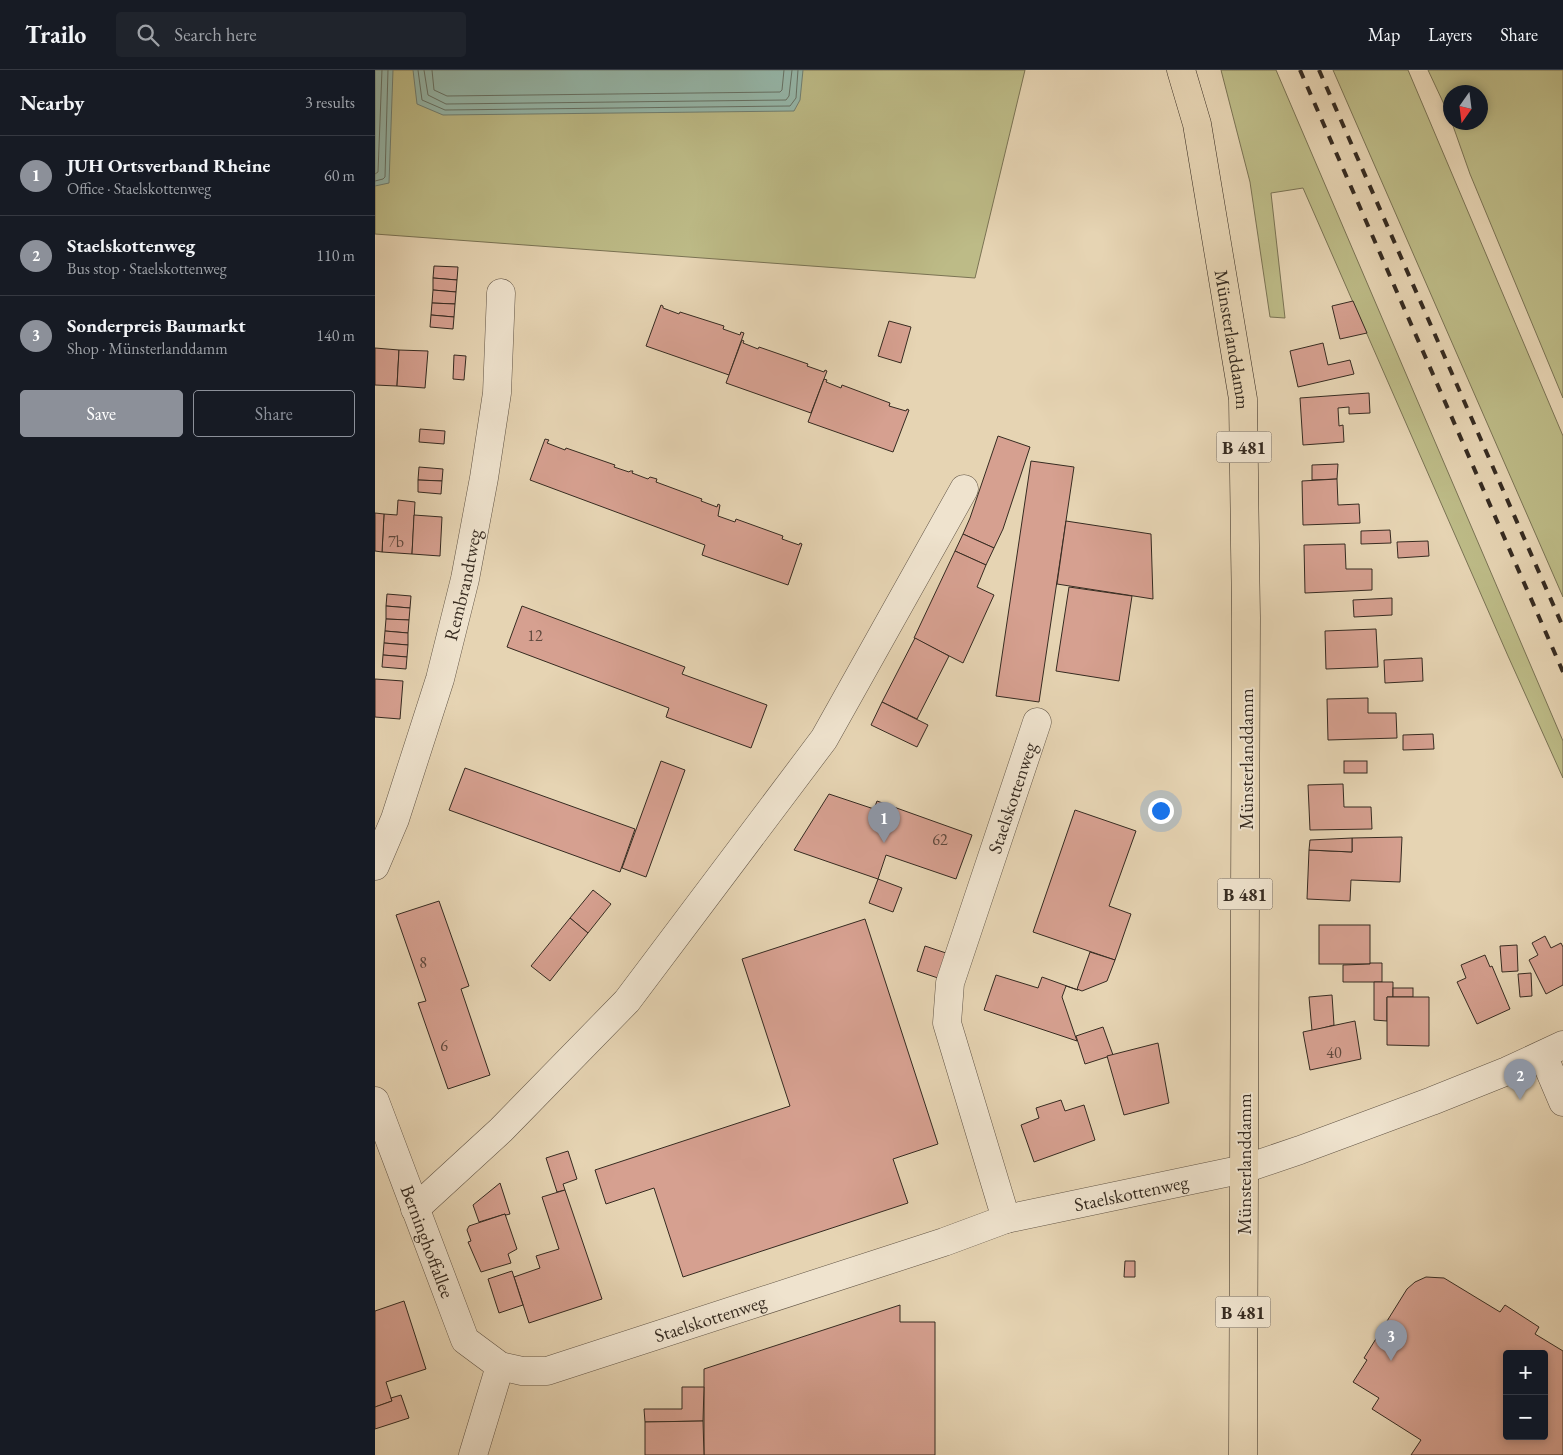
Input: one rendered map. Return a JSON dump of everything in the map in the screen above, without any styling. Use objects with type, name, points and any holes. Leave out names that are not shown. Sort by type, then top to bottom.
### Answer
[{"type":"main road","name":"Münsterlanddamm","points":[[1181,70],[1197,124],[1243,399],[1246,618],[1243,1455]]},
{"type":"street","name":"Rembrandtweg","points":[[375,866],[395,819],[440,679],[465,579],[484,478],[497,393],[501,293]]},
{"type":"street","points":[[415,1209],[501,1130],[627,1001],[824,739],[964,489]]},
{"type":"street","name":"Staelskottenweg","points":[[1006,1219],[947,1023],[950,983],[1037,722]]},
{"type":"street","name":"Staelskottenweg","points":[[500,1366],[523,1371],[547,1371],[944,1242],[1006,1219],[1244,1169],[1432,1101],[1553,1050]]},
{"type":"street","points":[[1553,1050],[1563,1102]]},
{"type":"street","name":"Berninghoffallee","points":[[375,1101],[465,1340],[500,1366]]},
{"type":"street","points":[[473,1455],[500,1366]]},
{"type":"shaded area","points":[[375,70],[1025,70],[975,278],[375,234]]},
{"type":"shaded area","points":[[1221,70],[1276,70],[1563,741],[1563,778],[1303,188],[1271,193],[1285,318],[1270,317],[1250,182]]},
{"type":"shaded area","points":[[1333,70],[1408,70],[1563,436],[1563,597]]},
{"type":"shaded area","points":[[1428,70],[1563,70],[1563,398],[1470,174],[1454,130],[1488,130],[1488,85],[1443,85],[1443,102]]},
{"type":"water","points":[[375,70],[393,70],[389,183],[375,186]]},
{"type":"water","points":[[413,70],[803,70],[800,100],[794,111],[443,115],[417,104]]},
{"type":"building","points":[[434,266],[458,267],[457,280],[433,278]]},
{"type":"building","points":[[433,278],[457,280],[456,292],[433,290]]},
{"type":"building","points":[[433,290],[456,292],[455,304],[432,303]]},
{"type":"building","points":[[1353,301],[1367,333],[1340,339],[1332,306]]},
{"type":"building","points":[[432,303],[455,304],[454,317],[431,315]]},
{"type":"building","points":[[661,305],[663,308],[679,314],[680,312],[724,326],[723,329],[740,335],[741,332],[744,333],[729,375],[646,346]]},
{"type":"building","points":[[431,315],[454,317],[453,329],[430,327]]},
{"type":"building","points":[[889,321],[911,327],[901,363],[878,356]]},
{"type":"building","points":[[742,340],[744,341],[743,343],[758,349],[759,347],[808,364],[807,366],[824,372],[825,370],[827,371],[811,413],[726,383]]},
{"type":"building","points":[[1323,343],[1328,365],[1350,360],[1354,374],[1298,387],[1290,351]]},
{"type":"building","points":[[375,348],[399,350],[397,386],[375,385]]},
{"type":"building","points":[[399,350],[428,351],[425,388],[397,386]]},
{"type":"building","points":[[454,355],[466,356],[464,380],[453,379]]},
{"type":"building","points":[[824,379],[827,380],[826,382],[841,388],[842,385],[890,403],[889,406],[906,411],[907,409],[909,410],[893,452],[808,422]]},
{"type":"building","points":[[1369,393],[1370,413],[1349,414],[1349,407],[1338,408],[1339,426],[1343,425],[1344,442],[1303,445],[1300,398]]},
{"type":"building","points":[[420,429],[445,431],[444,444],[419,442]]},
{"type":"building","points":[[998,436],[1030,447],[1003,529],[994,548],[963,534]]},
{"type":"building","points":[[545,439],[549,440],[547,443],[565,450],[566,448],[615,465],[614,467],[629,472],[633,471],[632,473],[648,479],[650,477],[657,479],[656,482],[702,499],[701,501],[717,507],[718,504],[720,505],[718,516],[735,522],[736,519],[783,536],[782,539],[799,545],[800,543],[802,544],[788,585],[702,555],[705,545],[530,480]]},
{"type":"building","points":[[1031,461],[1074,467],[1039,702],[996,696]]},
{"type":"building","points":[[1338,464],[1337,479],[1312,480],[1312,465]]},
{"type":"building","points":[[419,467],[443,469],[442,481],[418,480]]},
{"type":"building","points":[[1337,479],[1338,505],[1359,504],[1360,523],[1303,525],[1302,481]]},
{"type":"building","points":[[418,480],[442,481],[441,494],[418,492]]},
{"type":"building","points":[[398,500],[415,502],[412,554],[382,552],[384,514],[397,515]]},
{"type":"building","points":[[375,513],[384,514],[382,552],[375,551]]},
{"type":"building","points":[[414,515],[442,517],[440,556],[412,554]]},
{"type":"building","points":[[1066,521],[1151,534],[1153,599],[1057,584]]},
{"type":"building","points":[[1390,530],[1391,543],[1361,544],[1361,531]]},
{"type":"building","points":[[963,534],[994,548],[986,565],[955,551]]},
{"type":"building","points":[[1428,541],[1429,556],[1398,558],[1397,542]]},
{"type":"building","points":[[1345,544],[1346,569],[1372,569],[1372,590],[1305,593],[1304,545]]},
{"type":"building","points":[[955,551],[986,565],[977,587],[994,595],[963,663],[914,638]]},
{"type":"building","points":[[1069,587],[1132,596],[1119,681],[1056,671]]},
{"type":"building","points":[[387,594],[411,596],[410,608],[386,606]]},
{"type":"building","points":[[1392,598],[1392,615],[1354,617],[1353,600]]},
{"type":"building","points":[[386,606],[410,608],[409,620],[386,619]]},
{"type":"building","points":[[522,606],[685,667],[682,674],[767,705],[751,748],[666,717],[669,708],[507,647]]},
{"type":"building","points":[[386,619],[409,620],[408,633],[385,631]]},
{"type":"building","points":[[1376,629],[1378,667],[1326,669],[1325,631]]},
{"type":"building","points":[[385,631],[408,633],[408,645],[384,643]]},
{"type":"building","points":[[915,638],[949,656],[917,719],[882,702]]},
{"type":"building","points":[[384,643],[408,645],[407,657],[383,655]]},
{"type":"building","points":[[383,655],[407,657],[406,669],[382,667]]},
{"type":"building","points":[[1422,658],[1423,681],[1385,683],[1384,660]]},
{"type":"building","points":[[375,679],[403,681],[400,719],[375,717]]},
{"type":"building","points":[[1368,698],[1368,713],[1396,713],[1397,738],[1328,740],[1327,699]]},
{"type":"building","points":[[882,702],[928,725],[917,747],[871,725]]},
{"type":"building","points":[[1433,734],[1434,749],[1403,750],[1403,735]]},
{"type":"building","points":[[661,761],[685,770],[646,877],[622,868]]},
{"type":"building","points":[[1344,761],[1367,761],[1367,773],[1344,773]]},
{"type":"building","points":[[465,768],[635,829],[620,872],[449,810]]},
{"type":"building","points":[[1343,784],[1344,807],[1371,807],[1372,829],[1310,830],[1308,785]]},
{"type":"building","points":[[829,794],[874,809],[877,801],[972,835],[956,879],[886,855],[878,879],[794,850]]},
{"type":"building","points":[[1075,810],[1136,831],[1109,906],[1131,914],[1115,960],[1033,932]]},
{"type":"building","points":[[1402,837],[1400,882],[1351,880],[1350,901],[1307,899],[1309,850],[1352,852],[1352,838]]},
{"type":"building","points":[[1352,838],[1352,852],[1309,850],[1310,840]]},
{"type":"building","points":[[878,879],[902,888],[893,912],[869,903]]},
{"type":"building","points":[[593,890],[611,904],[588,933],[570,918]]},
{"type":"building","points":[[439,901],[469,986],[461,989],[490,1075],[448,1089],[418,1003],[426,1001],[396,915]]},
{"type":"building","points":[[570,918],[588,933],[550,981],[531,966]]},
{"type":"building","points":[[865,919],[938,1144],[893,1159],[908,1203],[683,1277],[654,1188],[606,1204],[595,1170],[790,1106],[742,959]]},
{"type":"building","points":[[1319,925],[1370,925],[1370,964],[1319,964]]},
{"type":"building","points":[[1545,936],[1551,948],[1561,943],[1563,947],[1563,985],[1546,994],[1529,960],[1538,955],[1532,943]]},
{"type":"building","points":[[1517,945],[1518,971],[1502,972],[1500,946]]},
{"type":"building","points":[[925,946],[949,954],[941,979],[917,971]]},
{"type":"building","points":[[1090,952],[1115,960],[1107,981],[1082,991],[1077,989]]},
{"type":"building","points":[[1485,955],[1490,967],[1492,966],[1510,1009],[1477,1024],[1457,982],[1466,978],[1461,965]]},
{"type":"building","points":[[1382,963],[1382,982],[1343,982],[1343,965]]},
{"type":"building","points":[[1531,973],[1532,996],[1520,997],[1518,974]]},
{"type":"building","points":[[996,975],[1038,988],[1042,977],[1078,990],[1066,986],[1062,997],[1077,1041],[984,1010]]},
{"type":"building","points":[[1374,982],[1393,982],[1393,997],[1387,997],[1387,1021],[1374,1020]]},
{"type":"building","points":[[1393,988],[1413,988],[1413,997],[1393,997]]},
{"type":"building","points":[[1332,995],[1334,1025],[1312,1031],[1309,997]]},
{"type":"building","points":[[1387,997],[1429,997],[1429,1046],[1387,1045]]},
{"type":"building","points":[[1355,1021],[1361,1059],[1310,1070],[1303,1032]]},
{"type":"building","points":[[1103,1027],[1113,1055],[1085,1064],[1076,1036]]},
{"type":"building","points":[[1158,1043],[1169,1103],[1124,1115],[1107,1056]]},
{"type":"building","points":[[1061,1100],[1065,1111],[1084,1105],[1095,1140],[1034,1162],[1021,1125],[1039,1118],[1036,1108]]},
{"type":"building","points":[[568,1151],[577,1179],[563,1184],[565,1190],[557,1192],[546,1158]]},
{"type":"building","points":[[500,1183],[510,1214],[479,1222],[473,1205]]},
{"type":"building","points":[[565,1190],[602,1299],[529,1323],[514,1277],[540,1268],[536,1256],[559,1249],[542,1197]]},
{"type":"building","points":[[505,1214],[517,1249],[508,1254],[511,1263],[481,1272],[468,1242],[471,1241],[467,1230],[469,1226]]},
{"type":"building","points":[[1125,1261],[1135,1261],[1135,1277],[1124,1277]]},
{"type":"building","points":[[512,1271],[523,1305],[499,1313],[488,1279]]},
{"type":"building","points":[[1426,1277],[1444,1278],[1500,1312],[1505,1305],[1539,1327],[1535,1334],[1563,1351],[1563,1455],[1411,1455],[1421,1440],[1372,1409],[1379,1398],[1353,1382],[1367,1360],[1364,1358],[1407,1289],[1415,1282]]},
{"type":"building","points":[[404,1301],[426,1369],[386,1382],[392,1401],[375,1407],[375,1311]]},
{"type":"building","points":[[900,1305],[900,1322],[935,1322],[935,1455],[704,1455],[704,1369]]},
{"type":"building","points":[[682,1387],[704,1387],[703,1421],[645,1422],[644,1409],[682,1409]]},
{"type":"building","points":[[401,1395],[409,1418],[375,1429],[375,1407],[392,1401],[391,1398]]},
{"type":"building","points":[[703,1421],[704,1455],[645,1455],[645,1422]]},
{"type":"railway","points":[[1300,70],[1563,672]]},
{"type":"railway","points":[[1319,70],[1563,627]]},
{"type":"place","name":"JUH Ortsverband Rheine","points":[[884,843]]},
{"type":"place","name":"Staelskottenweg","points":[[1520,1100]]},
{"type":"place","name":"Sonderpreis Baumarkt","points":[[1391,1361]]}]
